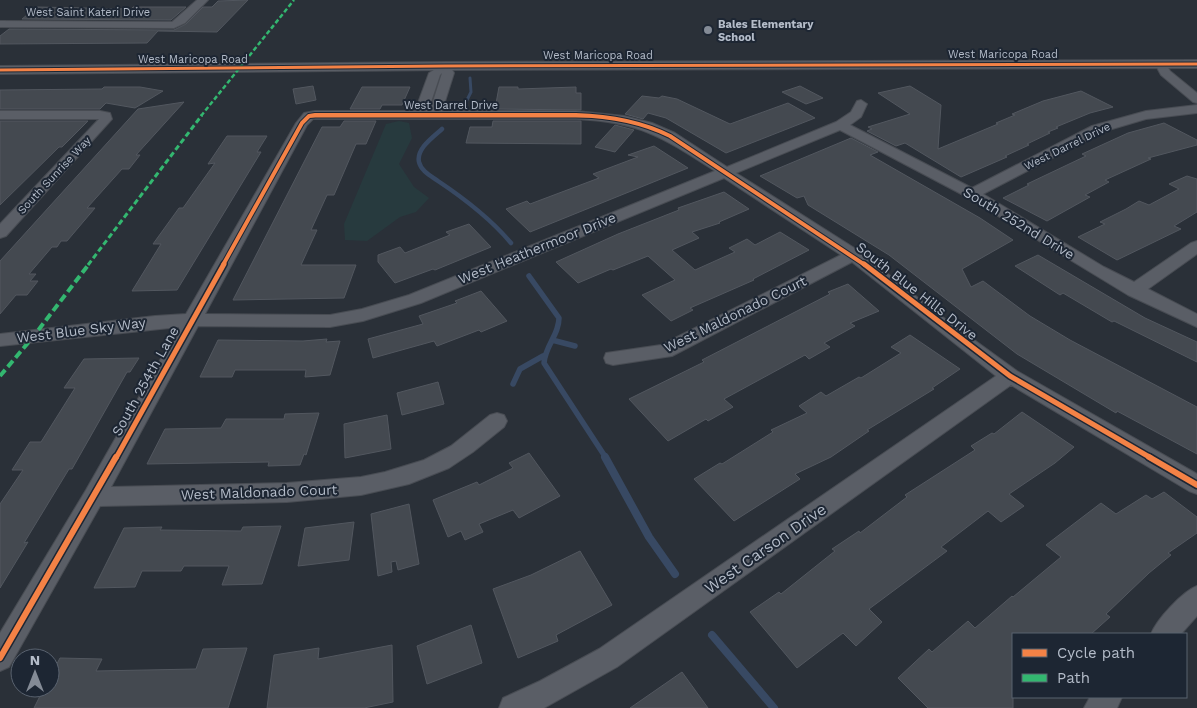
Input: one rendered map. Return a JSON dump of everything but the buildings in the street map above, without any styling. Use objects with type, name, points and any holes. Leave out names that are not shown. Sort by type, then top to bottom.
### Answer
[{"type":"street","name":"West Saint Kateri Drive","points":[[0,24],[176,24],[203,0]]},
{"type":"street","points":[[1161,64],[1179,73],[1197,88]]},
{"type":"street","points":[[1161,64],[1165,73],[1197,99]]},
{"type":"street","name":"West Maricopa Road","points":[[0,70],[445,66],[1197,64]]},
{"type":"street","points":[[420,115],[435,73],[445,66],[448,73],[435,116]]},
{"type":"street","name":"West Heathermoor Drive","points":[[192,320],[330,321],[363,316],[386,309],[840,125],[857,114],[861,104]]},
{"type":"street","name":"West Darrel Drive","points":[[972,194],[1097,129],[1118,121],[1145,115],[1197,109]]},
{"type":"street","name":"South Sunrise Way","points":[[0,115],[105,116],[105,121],[0,233]]},
{"type":"street","name":"West Darrel Drive","points":[[309,116],[592,115]]},
{"type":"street","name":"South Blue Hills Drive","points":[[592,115],[646,125],[670,136],[853,254],[931,317],[1010,376],[1197,485]]},
{"type":"street","name":"South 254th Lane","points":[[0,658],[94,497],[302,123],[309,116]]},
{"type":"street","name":"South 252nd Drive","points":[[840,125],[972,194],[1134,291],[1197,321]]},
{"type":"street","points":[[1134,291],[1197,246]]},
{"type":"street","name":"West Maldonado Court","points":[[613,358],[666,351],[853,254]]},
{"type":"street","name":"West Blue Sky Way","points":[[0,340],[155,322],[192,320]]},
{"type":"street","name":"West Carson Drive","points":[[513,708],[550,691],[608,658],[1010,376]]},
{"type":"street","name":"West Maldonado Court","points":[[94,497],[303,492],[352,488],[393,479],[432,466],[463,449],[497,421]]},
{"type":"street","points":[[1165,633],[1197,598]]},
{"type":"street","points":[[1098,708],[1107,698]]},
{"type":"green space","points":[[399,121],[409,123],[412,138],[399,164],[414,187],[429,198],[416,212],[400,217],[367,241],[345,240],[344,224],[386,124]]},
{"type":"waterway","points":[[464,106],[471,92],[470,78]]},
{"type":"waterway","points":[[442,129],[420,152],[419,162],[422,168],[477,209],[511,243]]},
{"type":"waterway","points":[[529,276],[559,318],[557,330],[552,340]]},
{"type":"waterway","points":[[552,340],[575,346]]},
{"type":"waterway","points":[[552,340],[544,363],[606,458]]},
{"type":"waterway","points":[[513,384],[520,369],[543,356]]},
{"type":"waterway","points":[[605,457],[649,537],[675,574]]},
{"type":"waterway","points":[[712,635],[774,708]]},
{"type":"marked path","points":[[0,376],[33,337],[237,69],[294,0]]},
{"type":"cycle path","points":[[0,70],[445,66],[1197,64]]},
{"type":"cycle path","points":[[0,658],[94,497],[302,123],[309,116],[315,115],[576,115],[624,120],[659,131],[670,136],[853,255],[1010,376],[1197,485]]},
{"type":"place","name":"Bales Elementary School","points":[[708,30]]}]
